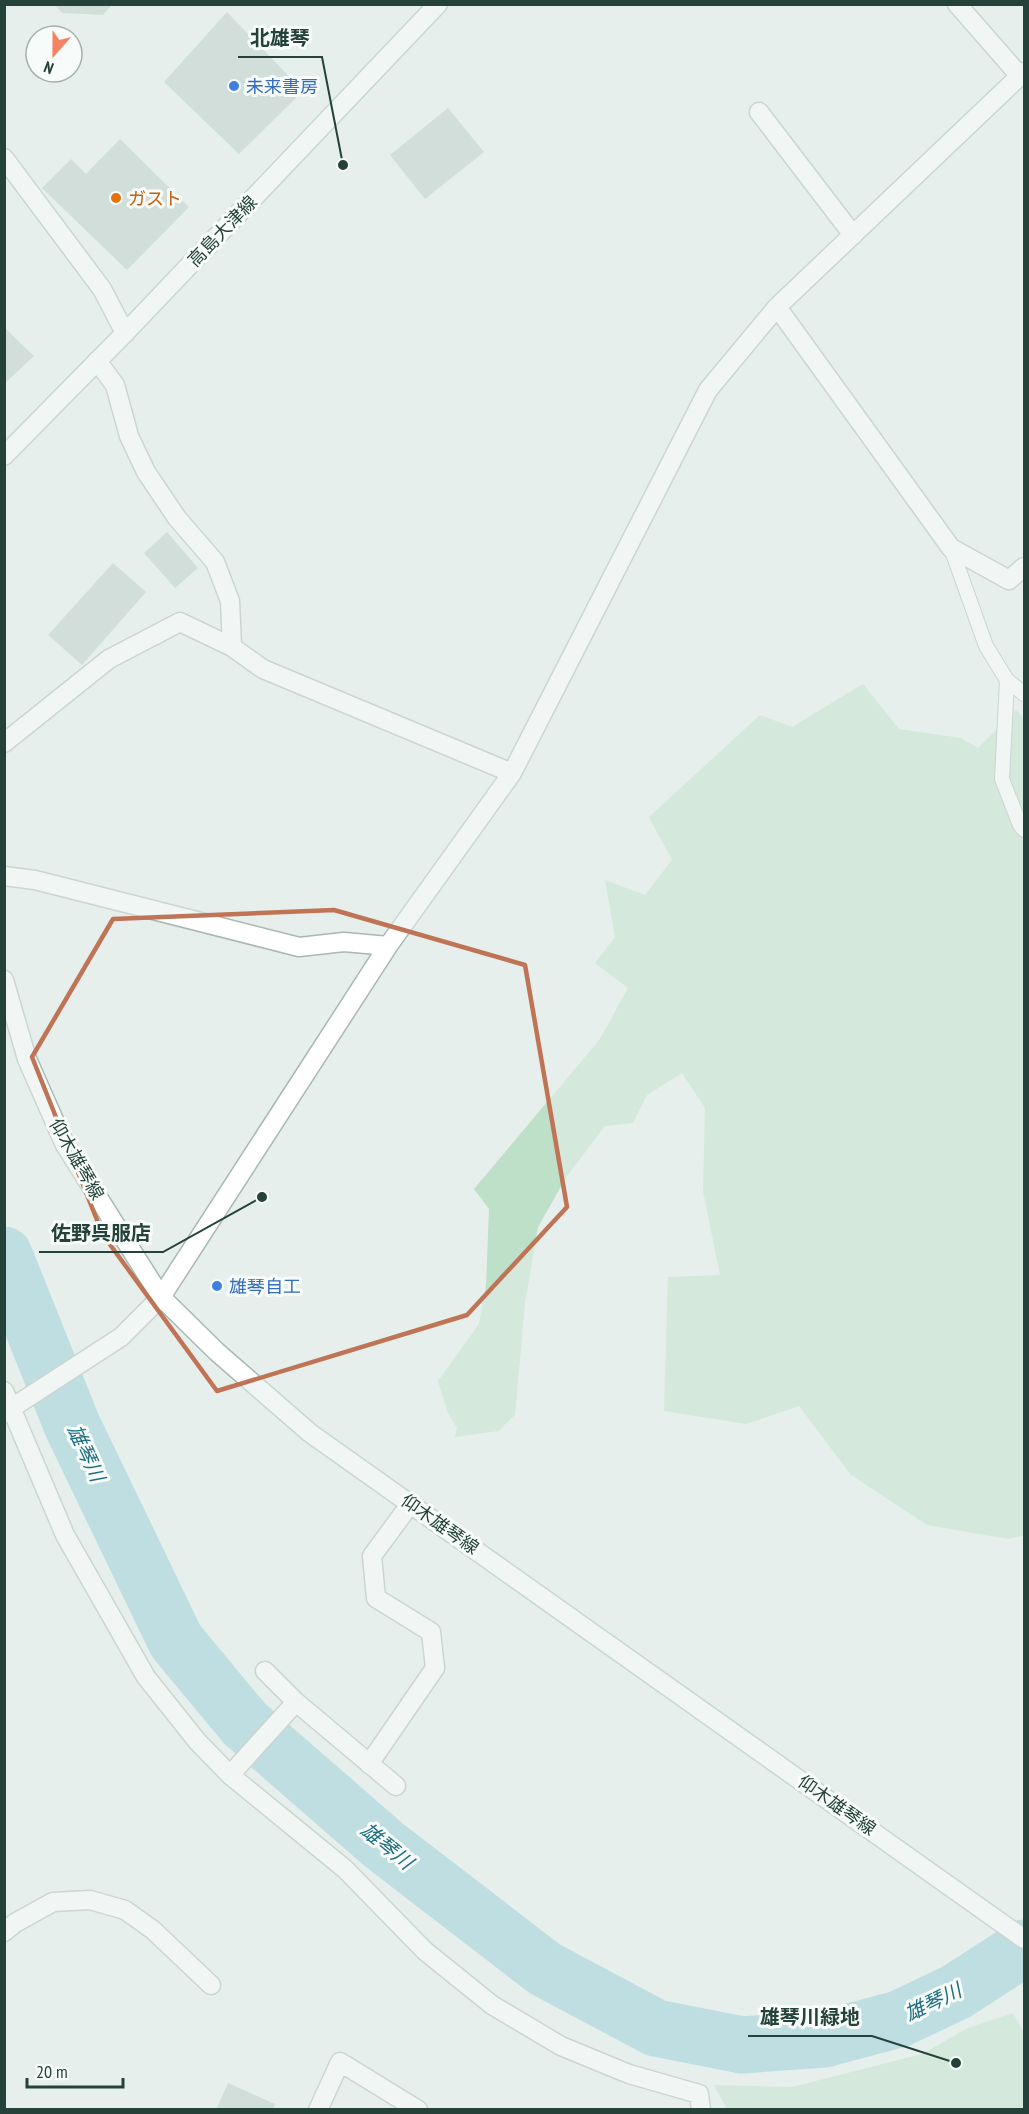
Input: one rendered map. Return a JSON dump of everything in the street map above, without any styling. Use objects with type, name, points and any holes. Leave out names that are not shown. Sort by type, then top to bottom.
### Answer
[{"type":"street","name":"高島大津線","points":[[4,456],[125,333],[438,4]]},
{"type":"street","points":[[12,1408],[121,1337],[161,1297],[388,946],[512,773],[708,390],[777,307],[1022,74],[957,4]]},
{"type":"street","points":[[759,112],[853,235]]},
{"type":"street","points":[[4,159],[102,289],[125,333]]},
{"type":"street","points":[[777,307],[951,548],[1009,580],[1024,567]]},
{"type":"street","points":[[97,361],[115,385],[129,436],[146,472],[177,518],[215,562],[230,601],[232,647]]},
{"type":"street","points":[[4,743],[109,659],[180,622],[232,647],[263,669],[512,773]]},
{"type":"street","points":[[4,876],[35,880],[299,947],[344,942],[388,946]]},
{"type":"street","name":"仰木雄琴線","points":[[4,980],[27,1059],[66,1145],[161,1297],[217,1352],[310,1433],[1024,1939]]},
{"type":"street","points":[[4,1391],[65,1535],[146,1677],[197,1741],[345,1869],[425,1951],[492,2005],[561,2046],[629,2074],[699,2094],[701,2109]]},
{"type":"street","points":[[369,1764],[435,1668],[431,1632],[376,1598],[372,1556],[411,1503]]},
{"type":"street","points":[[265,1671],[296,1702],[396,1786]]},
{"type":"street","points":[[232,1772],[296,1702]]},
{"type":"street","points":[[4,1932],[15,1923],[53,1902],[90,1900],[125,1910],[153,1930],[211,1984]]},
{"type":"street","points":[[318,2109],[340,2062],[418,2109]]},
{"type":"lane","points":[[951,548],[986,646],[1007,680],[1024,694]]},
{"type":"lane","points":[[1007,680],[1002,779],[1024,830]]},
{"type":"highlighted area","points":[[334,910],[525,965],[567,1207],[467,1315],[217,1391],[103,1235],[32,1057],[113,919]]},
{"type":"green space","points":[[863,684],[899,729],[961,738],[978,748],[1016,710],[1024,718],[1024,1535],[1009,1539],[927,1525],[851,1475],[799,1406],[746,1424],[664,1411],[668,1277],[720,1275],[703,1191],[705,1108],[682,1073],[647,1095],[633,1123],[605,1126],[567,1176],[538,1227],[525,1303],[515,1415],[498,1431],[455,1437],[457,1428],[448,1413],[438,1381],[479,1324],[486,1285],[489,1209],[474,1189],[600,1039],[628,988],[595,963],[615,937],[605,880],[645,895],[672,860],[649,817],[760,715],[792,727]]},
{"type":"green space","points":[[1013,2013],[1024,2033],[1024,2109],[727,2109],[714,2085],[792,2087],[922,2054],[968,2028]]},
{"type":"building","points":[[54,4],[113,4],[103,15],[62,13]]},
{"type":"building","name":"未来書房","points":[[227,12],[303,91],[239,154],[164,82]]},
{"type":"building","points":[[448,108],[484,152],[425,199],[390,155]]},
{"type":"building","name":"ガスト","points":[[120,139],[189,207],[127,270],[42,188],[71,159],[86,174]]},
{"type":"building","points":[[4,327],[34,356],[4,384]]},
{"type":"building","points":[[167,532],[198,568],[175,588],[144,553]]},
{"type":"building","points":[[113,563],[146,592],[82,665],[48,635]]},
{"type":"building","points":[[228,2083],[275,2104],[273,2110],[216,2110]]},
{"type":"waterway","name":"雄琴川","points":[[4,1255],[72,1425],[176,1641],[245,1724],[384,1845],[545,1969],[656,2028],[742,2045],[824,2039],[899,2019],[956,1992],[1024,1948]]},
{"type":"place","name":"未来書房","points":[[234,86]]},
{"type":"place","name":"北雄琴","points":[[343,165]]},
{"type":"place","name":"ガスト","points":[[116,198]]},
{"type":"place","name":"佐野呉服店","points":[[262,1197]]},
{"type":"place","name":"雄琴自工","points":[[217,1286]]},
{"type":"place","name":"雄琴川緑地","points":[[956,2063]]}]
